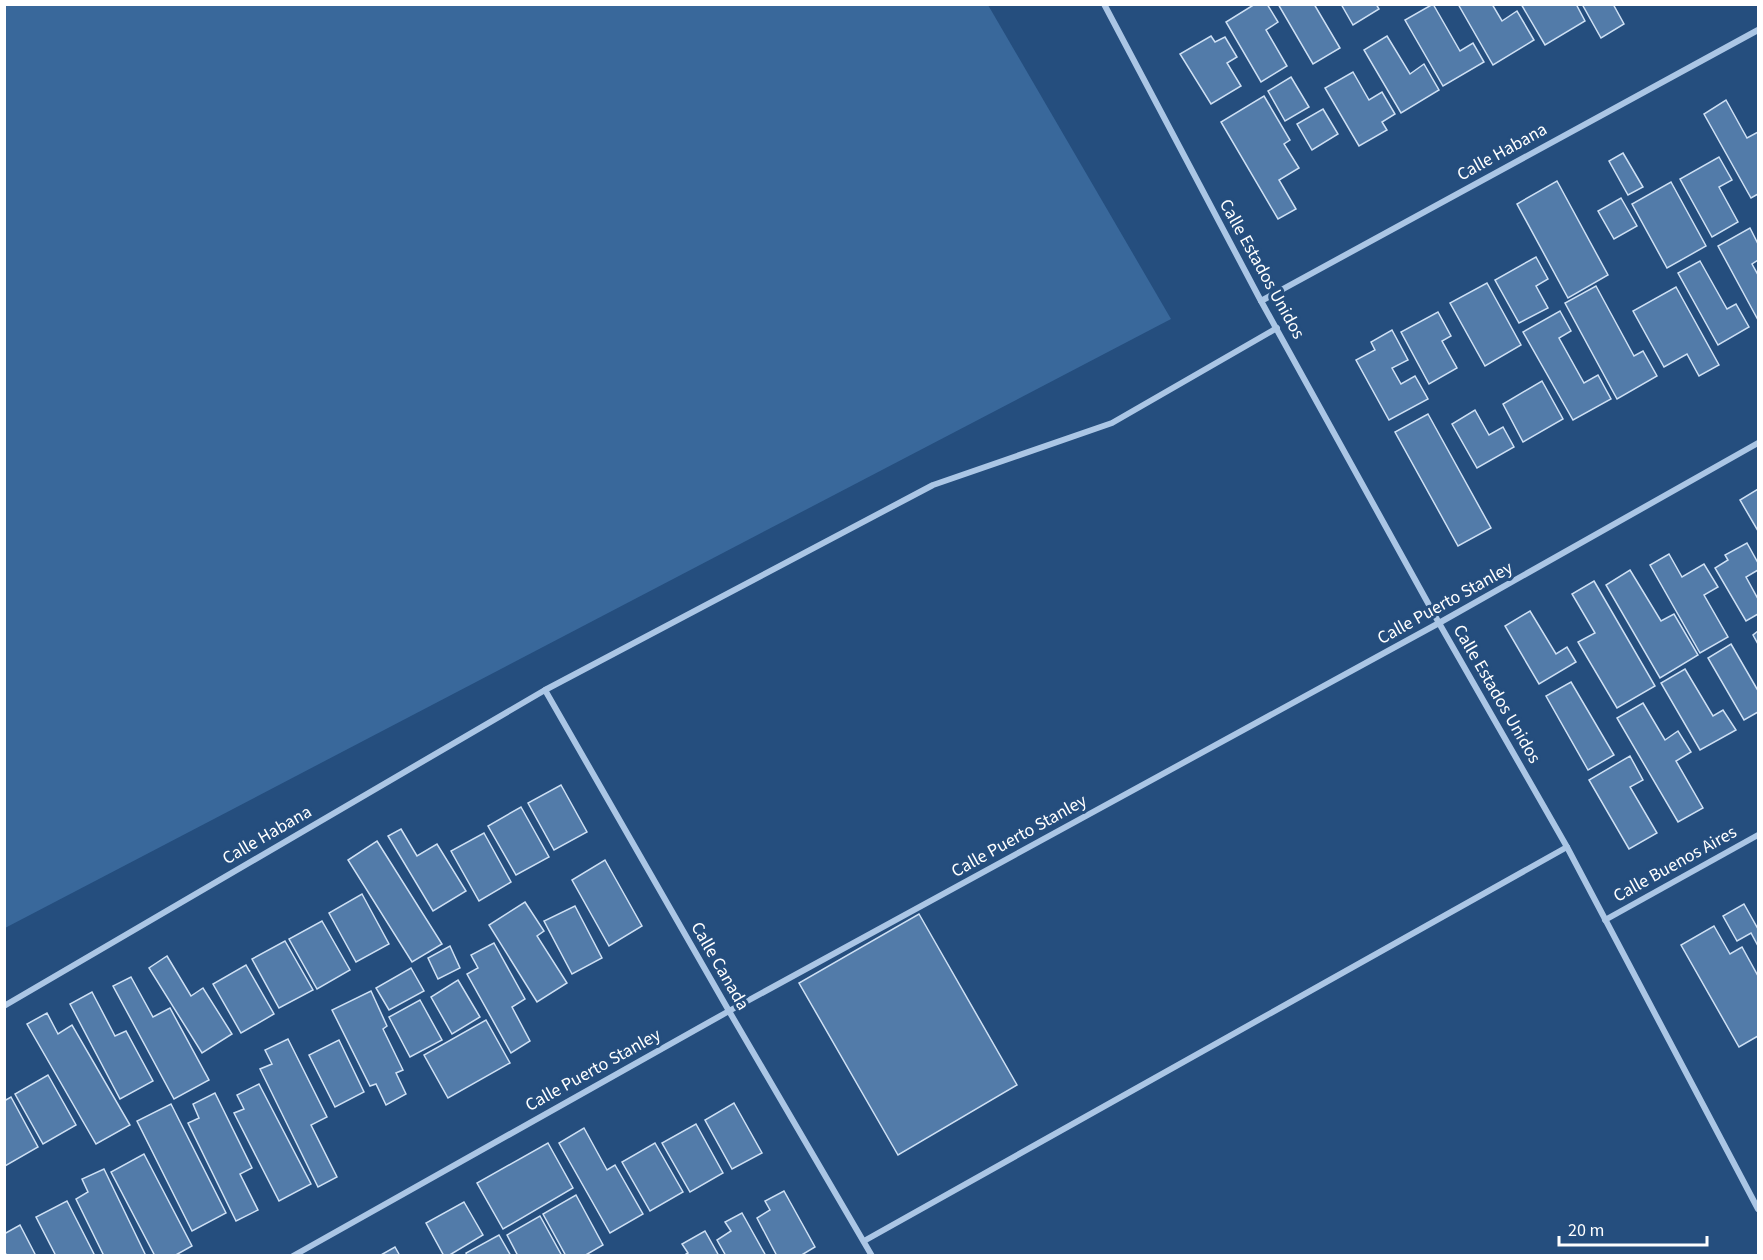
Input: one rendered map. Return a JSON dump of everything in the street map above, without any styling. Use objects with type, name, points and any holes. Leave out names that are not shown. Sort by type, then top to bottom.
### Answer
[{"type":"street","name":"Calle Estados Unidos","points":[[1104,4],[1260,301],[1567,847],[1758,1209]]},
{"type":"street","name":"Calle Habana","points":[[1260,301],[1758,30]]},
{"type":"street","name":"Calle Habana","points":[[4,1006],[545,690],[933,485],[1112,423],[1277,328]]},
{"type":"street","name":"Calle Puerto Stanley","points":[[293,1256],[729,1011],[1439,623],[1758,443]]},
{"type":"street","name":"Calle Canada","points":[[545,690],[872,1256]]},
{"type":"street","name":"Calle Buenos Aires","points":[[1605,920],[1758,835]]},
{"type":"street","points":[[864,1241],[1567,847]]},
{"type":"shaded area","points":[[5,4],[988,5],[1171,319],[5,928]]},
{"type":"building","points":[[1255,4],[1267,4],[1278,22],[1266,30],[1287,66],[1261,82],[1226,22]]},
{"type":"building","points":[[1278,4],[1314,4],[1340,48],[1313,64]]},
{"type":"building","points":[[1341,4],[1376,4],[1379,9],[1353,25]]},
{"type":"building","points":[[1433,4],[1460,51],[1473,43],[1484,62],[1443,86],[1405,20]]},
{"type":"building","points":[[1458,4],[1492,4],[1502,21],[1517,11],[1534,40],[1493,65]]},
{"type":"building","points":[[1521,4],[1576,4],[1585,21],[1545,45]]},
{"type":"building","points":[[1582,4],[1613,4],[1624,24],[1601,38]]},
{"type":"building","points":[[1211,36],[1215,42],[1225,37],[1237,57],[1227,63],[1241,86],[1211,104],[1180,54]]},
{"type":"building","points":[[1387,36],[1410,74],[1424,64],[1439,90],[1401,113],[1364,50]]},
{"type":"building","points":[[1353,72],[1369,100],[1382,92],[1395,114],[1382,122],[1387,130],[1359,146],[1325,88]]},
{"type":"building","points":[[1291,77],[1309,107],[1285,121],[1268,91]]},
{"type":"building","points":[[1264,96],[1290,140],[1284,144],[1299,168],[1279,180],[1296,209],[1278,219],[1221,122]]},
{"type":"building","points":[[1726,100],[1747,138],[1758,132],[1758,194],[1751,198],[1704,114]]},
{"type":"building","points":[[1323,109],[1338,134],[1312,150],[1297,124]]},
{"type":"building","points":[[1623,153],[1643,187],[1628,195],[1609,161]]},
{"type":"building","points":[[1719,157],[1732,180],[1719,187],[1738,222],[1712,237],[1680,179]]},
{"type":"building","points":[[1557,181],[1608,275],[1568,298],[1517,204]]},
{"type":"building","points":[[1671,182],[1706,246],[1667,268],[1632,204]]},
{"type":"building","points":[[1621,198],[1637,226],[1614,239],[1598,211]]},
{"type":"building","points":[[1750,228],[1758,244],[1758,260],[1752,264],[1758,275],[1758,320],[1718,246]]},
{"type":"building","points":[[1536,257],[1548,279],[1536,286],[1548,308],[1519,323],[1495,280]]},
{"type":"building","points":[[1700,261],[1727,309],[1736,304],[1749,327],[1718,345],[1678,273]]},
{"type":"building","points":[[1487,283],[1521,345],[1485,366],[1450,303]]},
{"type":"building","points":[[1596,286],[1634,356],[1643,351],[1657,376],[1617,399],[1565,303]]},
{"type":"building","points":[[1676,287],[1719,365],[1699,376],[1687,354],[1664,367],[1633,311]]},
{"type":"building","points":[[1560,311],[1571,331],[1559,338],[1584,383],[1598,375],[1611,399],[1573,420],[1523,332]]},
{"type":"building","points":[[1438,312],[1451,336],[1442,341],[1457,368],[1429,384],[1401,332]]},
{"type":"building","points":[[1392,330],[1408,360],[1392,368],[1401,384],[1415,376],[1428,399],[1389,420],[1356,360],[1375,350],[1371,342]]},
{"type":"building","points":[[1542,381],[1563,419],[1523,442],[1503,404]]},
{"type":"building","points":[[1475,410],[1489,435],[1503,427],[1514,447],[1477,468],[1452,424]]},
{"type":"building","points":[[1428,414],[1491,528],[1458,546],[1395,432]]},
{"type":"building","points":[[1758,489],[1758,531],[1740,500]]},
{"type":"building","points":[[1747,543],[1758,563],[1758,570],[1746,577],[1758,599],[1758,614],[1746,621],[1715,568],[1728,560],[1725,555]]},
{"type":"building","points":[[1669,554],[1682,577],[1704,564],[1718,587],[1704,595],[1728,637],[1700,653],[1650,565]]},
{"type":"building","points":[[1630,570],[1661,621],[1674,614],[1698,655],[1660,678],[1606,585]]},
{"type":"building","points":[[1594,581],[1655,686],[1617,708],[1578,642],[1595,633],[1572,594]]},
{"type":"building","points":[[1530,611],[1556,654],[1567,647],[1576,662],[1539,684],[1505,626]]},
{"type":"building","points":[[1758,631],[1758,644],[1753,635]]},
{"type":"building","points":[[1731,644],[1758,688],[1758,712],[1744,720],[1708,658]]},
{"type":"building","points":[[1685,669],[1713,716],[1723,710],[1736,730],[1700,750],[1661,683]]},
{"type":"building","points":[[1571,682],[1614,755],[1588,770],[1546,696]]},
{"type":"building","points":[[1643,703],[1665,740],[1678,731],[1691,752],[1676,761],[1703,808],[1678,822],[1617,718]]},
{"type":"building","points":[[1630,756],[1643,780],[1630,787],[1657,833],[1629,849],[1589,780]]},
{"type":"building","points":[[561,785],[587,832],[554,850],[528,803]]},
{"type":"building","points":[[521,807],[549,857],[516,875],[488,826]]},
{"type":"building","points":[[401,829],[417,856],[437,844],[466,891],[433,911],[388,836]]},
{"type":"building","points":[[484,833],[511,882],[479,901],[451,851]]},
{"type":"building","points":[[377,841],[442,944],[412,962],[348,860]]},
{"type":"building","points":[[605,860],[642,926],[609,946],[572,880]]},
{"type":"building","points":[[362,894],[389,944],[356,962],[329,913]]},
{"type":"building","points":[[525,902],[544,931],[537,936],[567,983],[537,1002],[489,925]]},
{"type":"building","points":[[1744,904],[1758,929],[1758,946],[1751,933],[1737,941],[1723,916]]},
{"type":"building","points":[[575,906],[602,958],[572,974],[544,921]]},
{"type":"building","points":[[919,914],[1017,1085],[898,1155],[799,983]]},
{"type":"building","points":[[322,921],[350,970],[317,989],[289,939]]},
{"type":"building","points":[[1714,926],[1730,954],[1742,947],[1758,976],[1758,1036],[1739,1047],[1681,945]]},
{"type":"building","points":[[285,941],[313,990],[279,1008],[252,959]]},
{"type":"building","points":[[494,943],[525,999],[512,1007],[530,1041],[511,1053],[467,974],[478,968],[471,955]]},
{"type":"building","points":[[450,946],[460,968],[438,979],[428,958]]},
{"type":"building","points":[[167,956],[191,996],[203,988],[232,1034],[202,1053],[149,968]]},
{"type":"building","points":[[246,965],[274,1014],[241,1033],[213,984]]},
{"type":"building","points":[[411,968],[424,991],[389,1010],[376,988]]},
{"type":"building","points":[[131,977],[153,1017],[170,1008],[209,1080],[174,1099],[113,986]]},
{"type":"building","points":[[458,980],[480,1017],[452,1034],[431,997]]},
{"type":"building","points":[[371,991],[387,1026],[383,1029],[403,1070],[396,1073],[406,1094],[386,1105],[376,1084],[370,1086],[332,1010]]},
{"type":"building","points":[[92,992],[115,1036],[126,1031],[153,1081],[120,1099],[70,1004]]},
{"type":"building","points":[[420,1000],[442,1040],[410,1057],[389,1017]]},
{"type":"building","points":[[47,1013],[58,1034],[72,1025],[130,1125],[96,1144],[27,1024]]},
{"type":"building","points":[[486,1020],[510,1063],[448,1098],[424,1055]]},
{"type":"building","points":[[288,1039],[327,1117],[311,1125],[337,1177],[318,1187],[260,1069],[272,1064],[265,1050]]},
{"type":"building","points":[[339,1040],[364,1092],[335,1107],[309,1055]]},
{"type":"building","points":[[48,1075],[76,1125],[43,1144],[15,1094]]},
{"type":"building","points":[[259,1084],[311,1184],[279,1201],[234,1113],[244,1109],[237,1095]]},
{"type":"building","points":[[215,1093],[252,1168],[240,1174],[258,1210],[236,1221],[188,1123],[199,1118],[193,1104]]},
{"type":"building","points":[[11,1097],[38,1147],[5,1166],[4,1101]]},
{"type":"building","points":[[734,1103],[762,1153],[732,1169],[705,1120]]},
{"type":"building","points":[[171,1104],[226,1213],[192,1231],[137,1121]]},
{"type":"building","points":[[696,1124],[723,1173],[690,1192],[662,1143]]},
{"type":"building","points":[[584,1128],[607,1170],[615,1165],[643,1214],[610,1233],[559,1143]]},
{"type":"building","points":[[548,1143],[573,1188],[503,1229],[477,1183]]},
{"type":"building","points":[[655,1143],[683,1192],[650,1211],[622,1162]]},
{"type":"building","points":[[144,1154],[192,1246],[174,1256],[155,1256],[111,1172]]},
{"type":"building","points":[[104,1169],[146,1256],[104,1256],[76,1199],[88,1192],[82,1179]]},
{"type":"building","points":[[784,1191],[815,1247],[800,1256],[777,1256],[757,1218],[770,1210],[765,1201]]},
{"type":"building","points":[[576,1195],[603,1245],[584,1256],[566,1256],[543,1214]]},
{"type":"building","points":[[67,1201],[95,1256],[56,1256],[36,1217]]},
{"type":"building","points":[[464,1202],[483,1235],[448,1256],[444,1256],[426,1223]]},
{"type":"building","points":[[742,1213],[766,1256],[726,1256],[717,1240],[731,1231],[725,1222]]},
{"type":"building","points":[[540,1216],[562,1256],[518,1256],[507,1235]]},
{"type":"building","points":[[20,1225],[36,1256],[7,1256],[4,1251],[4,1234]]},
{"type":"building","points":[[705,1231],[719,1256],[683,1256],[688,1253],[682,1244]]},
{"type":"building","points":[[499,1235],[511,1256],[467,1256],[466,1253]]},
{"type":"building","points":[[395,1247],[400,1256],[379,1256]]}]
